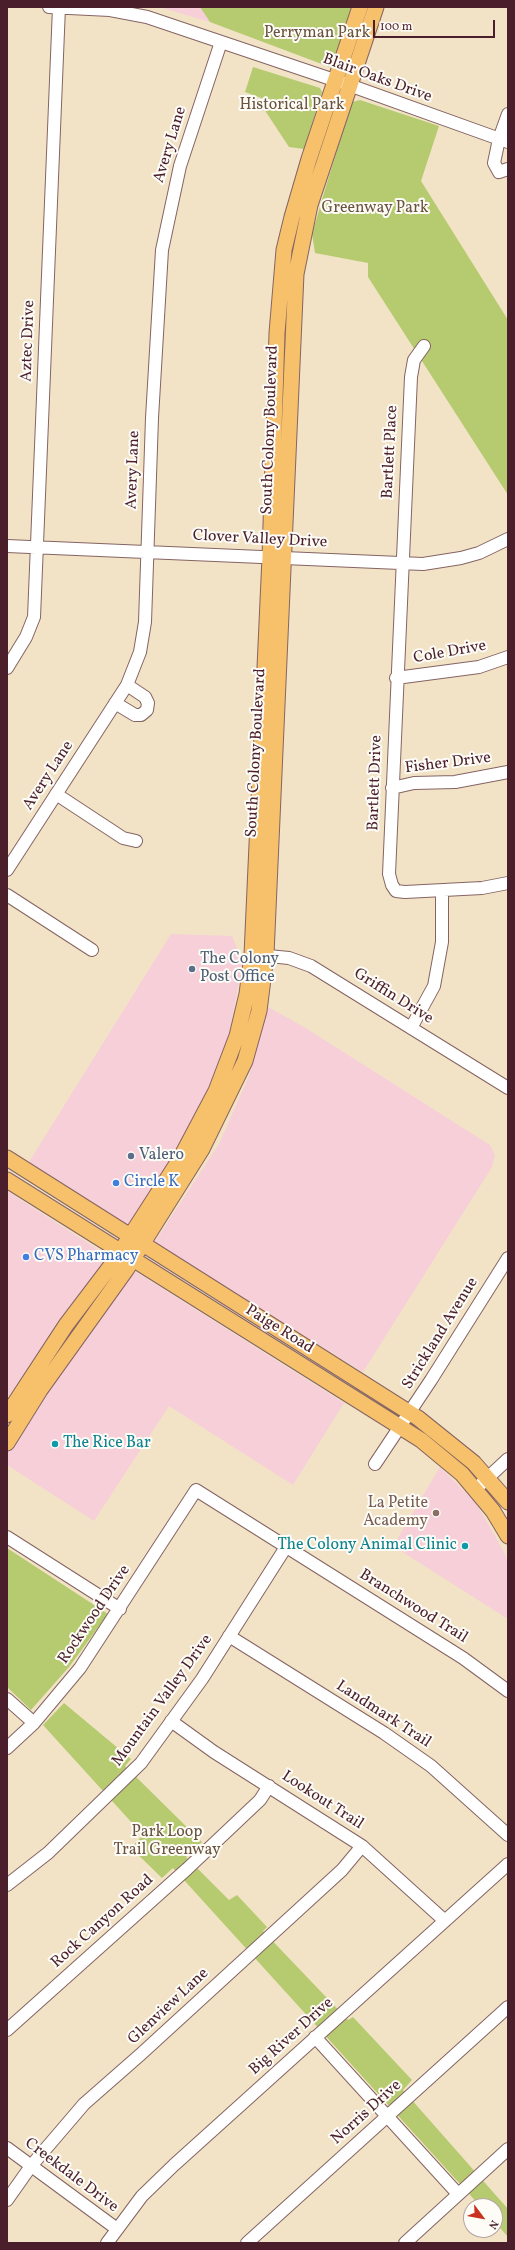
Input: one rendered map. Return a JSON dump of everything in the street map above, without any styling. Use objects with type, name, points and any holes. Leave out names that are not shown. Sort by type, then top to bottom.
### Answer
[{"type":"main road","name":"South Colony Boulevard","points":[[343,82],[360,7]]},
{"type":"main road","name":"South Colony Boulevard","points":[[223,1094],[245,1061],[259,1010],[259,955],[277,557],[277,333],[284,250],[292,216],[343,82],[376,7]]},
{"type":"main road","name":"South Colony Boulevard","points":[[7,1415],[24,1402],[76,1339],[136,1240],[202,1149],[223,1094],[247,994],[259,955]]},
{"type":"main road","points":[[237,1036],[254,1030]]},
{"type":"main road","name":"Paige Road","points":[[7,1158],[410,1412],[455,1446],[488,1478],[508,1502]]},
{"type":"main road","points":[[21,1189],[28,1172]]},
{"type":"main road","name":"Paige Road","points":[[7,1180],[400,1427],[450,1462],[493,1511],[508,1536]]},
{"type":"main road","name":"South Colony Boulevard","points":[[7,1442],[24,1402],[57,1340],[126,1256]]},
{"type":"main road","points":[[262,1341],[272,1326]]},
{"type":"main road","points":[[57,1340],[68,1337],[76,1339]]},
{"type":"street","name":"Blair Oaks Drive","points":[[49,7],[130,13],[343,82],[503,141]]},
{"type":"street","name":"Aztec Drive","points":[[7,668],[26,637],[34,617],[59,8]]},
{"type":"street","name":"Avery Lane","points":[[7,870],[127,684],[135,669],[144,636],[162,250],[180,166],[221,42]]},
{"type":"street","points":[[504,171],[494,163],[503,141],[508,114]]},
{"type":"street","name":"Bartlett Place","points":[[402,563],[411,377],[414,360],[424,346]]},
{"type":"street","name":"Clover Valley Drive","points":[[7,546],[423,564],[461,558],[480,553],[508,539]]},
{"type":"street","name":"Bartlett Drive","points":[[402,563],[389,874],[392,885],[396,891],[405,892],[482,888],[508,883]]},
{"type":"street","name":"Cole Drive","points":[[396,678],[479,667],[508,657]]},
{"type":"street","points":[[115,703],[135,715],[141,715],[147,710],[148,704],[145,697],[127,684]]},
{"type":"street","name":"Fisher Drive","points":[[392,788],[414,783],[455,782],[508,772]]},
{"type":"street","points":[[56,794],[123,838],[136,840]]},
{"type":"street","points":[[411,1028],[434,986],[442,942],[442,891]]},
{"type":"street","points":[[7,895],[92,950]]},
{"type":"street","name":"Griffin Drive","points":[[259,955],[289,958],[311,966],[508,1088]]},
{"type":"street","name":"Strickland Avenue","points":[[375,1464],[508,1258]]},
{"type":"street","points":[[475,1489],[508,1459]]},
{"type":"street","name":"Branchwood Trail","points":[[196,1490],[463,1658],[508,1691]]},
{"type":"street","name":"Rockwood Drive","points":[[7,1748],[34,1723],[80,1668],[120,1609],[196,1490]]},
{"type":"street","points":[[7,1537],[120,1609]]},
{"type":"street","name":"Mountain Valley Drive","points":[[7,1886],[48,1853],[141,1763],[202,1679],[286,1547]]},
{"type":"street","name":"Landmark Trail","points":[[230,1636],[384,1733],[431,1766],[508,1835]]},
{"type":"street","points":[[7,1699],[34,1723]]},
{"type":"street","name":"Lookout Trail","points":[[171,1721],[214,1752],[362,1846],[446,1921]]},
{"type":"street","name":"Rock Canyon Road","points":[[7,2030],[187,1868],[260,1800],[269,1786]]},
{"type":"street","name":"Glenview Lane","points":[[7,2200],[31,2166],[84,2104],[141,2054],[342,1870],[362,1846]]},
{"type":"street","name":"Big River Drive","points":[[107,2243],[142,2196],[174,2165],[508,1864]]},
{"type":"street","name":"Norris Drive","points":[[247,2243],[508,2007]]},
{"type":"street","points":[[315,2037],[458,2194]]},
{"type":"street","name":"Creekdale Drive","points":[[7,2148],[117,2229]]},
{"type":"street","points":[[405,2243],[508,2149]]},
{"type":"shaded area","points":[[159,7],[200,7],[210,22]]},
{"type":"shaded area","points":[[171,934],[232,936],[243,963],[225,1053],[195,1121],[128,1225],[29,1162]]},
{"type":"shaded area","points":[[268,1007],[304,1027],[490,1145],[495,1155],[492,1167],[363,1372],[154,1243],[219,1144],[249,1076]]},
{"type":"shaded area","points":[[7,1191],[108,1256],[7,1398]]},
{"type":"shaded area","points":[[133,1270],[344,1403],[293,1485],[169,1406],[94,1521],[7,1465],[7,1453],[75,1351]]},
{"type":"shaded area","points":[[440,1467],[476,1503],[504,1552],[508,1562],[508,1619],[393,1546]]},
{"type":"green space","name":"Perryman Park","points":[[200,7],[354,7],[335,69],[210,22]]},
{"type":"green space","name":"Historical Park","points":[[253,67],[320,88],[322,92],[304,149],[289,147],[262,106],[264,99],[245,92]]},
{"type":"green space","name":"Greenway Park","points":[[360,100],[439,126],[421,181],[508,320],[508,495],[368,277],[368,263],[315,253],[312,234],[326,186],[352,102]]},
{"type":"green space","points":[[7,1548],[108,1614],[69,1667],[31,1710],[7,1687]]},
{"type":"green space","name":"Park Loop Trail Greenway","points":[[64,1703],[131,1759],[125,1766],[202,1842],[186,1857],[229,1900],[237,1895],[267,1927],[263,1931],[348,2020],[353,2017],[412,2080],[403,2090],[498,2198],[473,2198],[173,1868],[162,1878],[131,1848],[143,1835],[43,1725]]},
{"type":"green space","name":"Park Loop Trail Greenway","points":[[503,2203],[508,2209],[508,2237],[503,2231]]},
{"type":"place","name":"The Colony Post Office","points":[[192,969]]},
{"type":"place","name":"Valero","points":[[131,1156]]},
{"type":"place","name":"Circle K","points":[[116,1183]]},
{"type":"place","name":"CVS Pharmacy","points":[[26,1257]]},
{"type":"place","name":"The Rice Bar","points":[[55,1444]]},
{"type":"place","name":"La Petite Academy","points":[[436,1513]]},
{"type":"place","name":"The Colony Animal Clinic","points":[[465,1546]]}]
